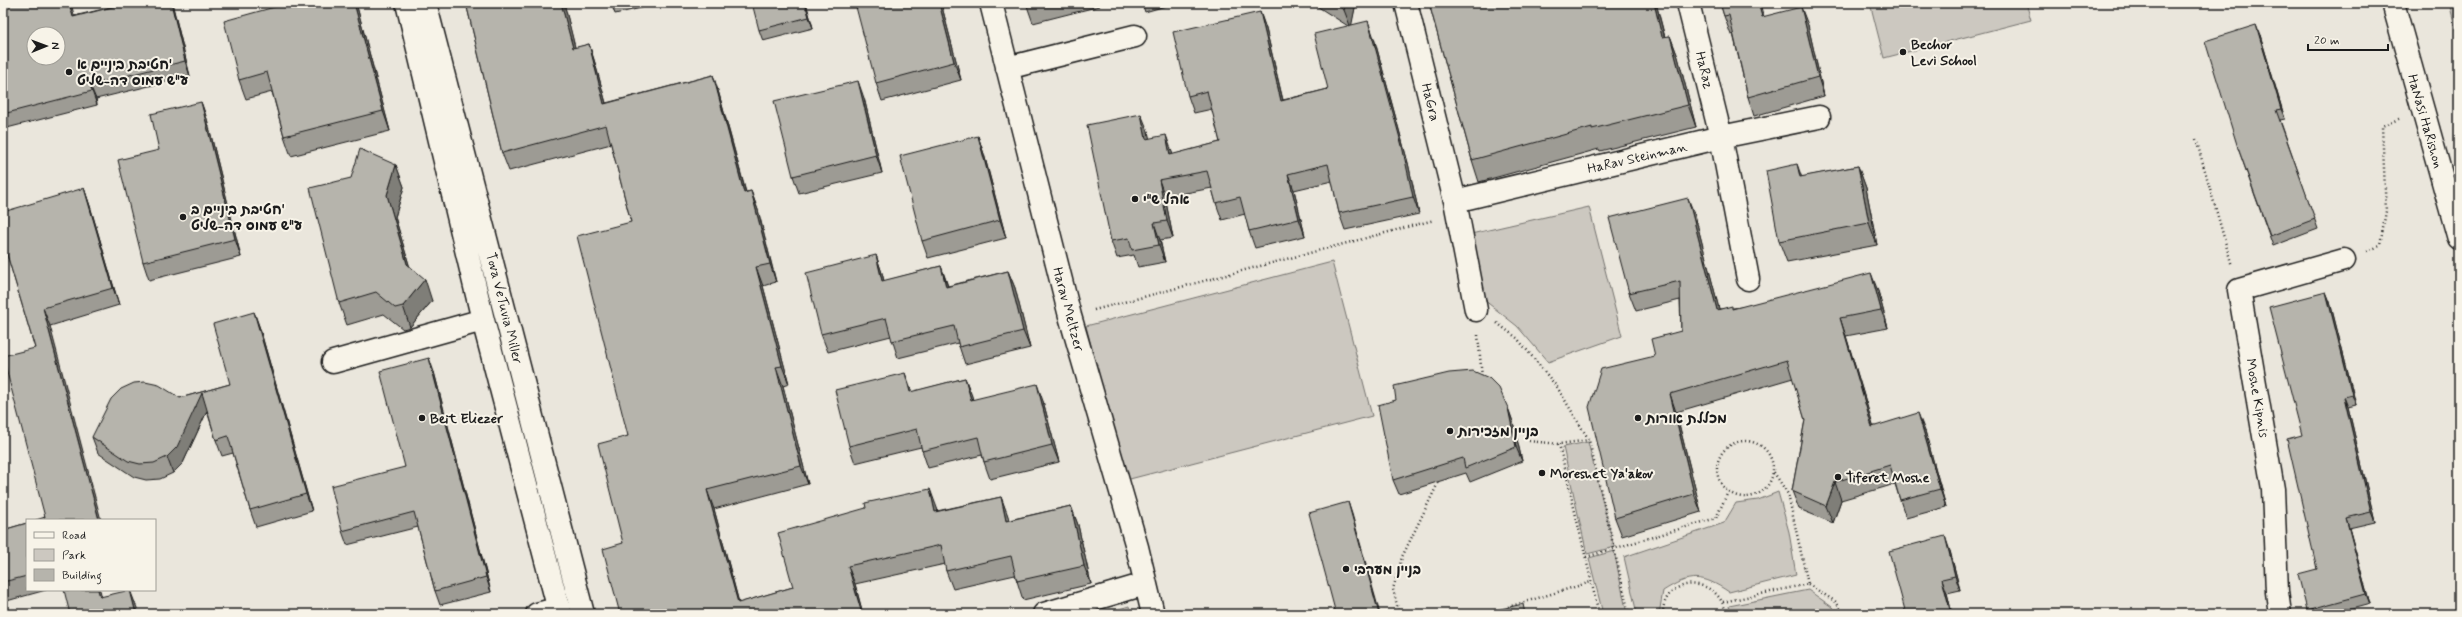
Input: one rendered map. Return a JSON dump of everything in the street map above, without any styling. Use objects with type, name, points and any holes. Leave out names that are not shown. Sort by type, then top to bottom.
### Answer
[{"type":"street","name":"Tova VeTuvia Miller","points":[[407,3],[483,320],[560,611]]},
{"type":"street","name":"Tova VeTuvia Miller","points":[[426,3],[583,614]]},
{"type":"street","name":"Harav Meltzer","points":[[991,3],[1070,316],[1153,614]]},
{"type":"street","name":"HaGra","points":[[1406,3],[1456,207],[1476,310]]},
{"type":"street","name":"HaRaz","points":[[1688,3],[1721,137],[1748,278]]},
{"type":"street","name":"HaNasi HaRishon","points":[[2393,3],[2459,240]]},
{"type":"street","points":[[1007,68],[1135,36]]},
{"type":"street","name":"HaRav Steinman","points":[[1456,207],[1721,137],[1819,117]]},
{"type":"street","points":[[2239,290],[2344,260]]},
{"type":"street","name":"Moshe Kipnis","points":[[2239,290],[2273,489],[2277,592],[2280,614]]},
{"type":"street","points":[[333,362],[483,320]]},
{"type":"street","points":[[1044,614],[1145,584]]},
{"type":"street","points":[[537,614],[560,611]]},
{"type":"path","points":[[2344,260],[2380,246],[2386,211],[2382,126],[2412,114],[2422,106]]},
{"type":"path","points":[[2196,139],[2239,290]]},
{"type":"path","points":[[1070,316],[1456,207]]},
{"type":"path","points":[[1476,310],[1482,376]]},
{"type":"path","points":[[1476,310],[1517,338],[1557,387],[1589,440],[1616,548],[1629,614]]},
{"type":"path","points":[[1529,441],[1559,444],[1589,440]]},
{"type":"path","points":[[1743,440],[1762,446],[1773,462],[1773,471],[1766,489],[1758,495],[1743,497],[1728,492],[1721,485],[1716,467],[1719,458],[1732,444],[1743,440]]},
{"type":"path","points":[[1559,444],[1599,614]]},
{"type":"path","points":[[1773,471],[1788,494],[1808,584]]},
{"type":"path","points":[[1399,614],[1393,589],[1402,557],[1442,474]]},
{"type":"path","points":[[1586,556],[1716,518],[1728,492]]},
{"type":"path","points":[[1501,609],[1592,582]]},
{"type":"path","points":[[1663,614],[1666,600],[1673,592],[1682,586],[1693,583],[1708,586],[1718,593],[1723,602],[1726,614]]},
{"type":"path","points":[[1723,602],[1808,584],[1836,602],[1844,614]]},
{"type":"green space","points":[[1870,3],[2026,3],[2031,20],[1884,58]]},
{"type":"green space","points":[[2449,3],[2459,3],[2459,42]]},
{"type":"green space","points":[[1589,207],[1622,336],[1548,362],[1517,326],[1484,300],[1471,234]]},
{"type":"green space","points":[[1332,262],[1372,416],[1126,480],[1086,326]]},
{"type":"green space","points":[[1588,442],[1614,547],[1587,554],[1563,447]]},
{"type":"green space","points":[[1778,492],[1789,532],[1796,575],[1729,592],[1720,586],[1703,579],[1689,579],[1672,585],[1663,591],[1659,614],[1637,614],[1624,557],[1724,523],[1736,503],[1758,500]]},
{"type":"green space","points":[[1614,551],[1627,614],[1603,614],[1589,558]]},
{"type":"green space","points":[[1808,590],[1832,607],[1837,614],[1731,614],[1729,606]]},
{"type":"green space","points":[[1129,606],[1131,614],[1103,614]]},
{"type":"building","points":[[3,3],[69,3],[73,17],[128,3],[171,3],[185,61],[90,85],[92,91],[3,114]]},
{"type":"building","points":[[289,3],[354,3],[383,111],[284,136],[267,72],[239,80],[224,21]]},
{"type":"building","points":[[466,3],[561,3],[573,48],[589,44],[604,104],[713,75],[744,193],[751,191],[770,264],[756,267],[782,366],[776,367],[801,466],[707,490],[738,603],[793,587],[778,533],[866,508],[865,503],[930,489],[935,512],[1001,497],[1006,521],[1071,506],[1084,566],[1017,581],[1011,556],[946,571],[941,545],[848,566],[862,614],[620,614],[603,549],[623,543],[598,444],[628,436],[577,236],[631,222],[606,125],[502,153]]},
{"type":"building","points":[[752,3],[805,3],[809,17],[759,30]]},
{"type":"building","points":[[855,3],[939,3],[954,62],[876,83]]},
{"type":"building","points":[[1026,3],[1037,3],[1027,6]]},
{"type":"building","points":[[1333,3],[1346,3],[1344,10]]},
{"type":"building","points":[[1429,3],[1654,3],[1662,37],[1670,36],[1688,105],[1592,129],[1592,127],[1472,160]]},
{"type":"building","points":[[1720,3],[1758,3],[1762,17],[1801,7],[1818,77],[1748,97],[1729,15],[1724,16]]},
{"type":"building","points":[[1260,12],[1281,101],[1328,89],[1314,34],[1368,21],[1402,146],[1413,197],[1339,213],[1328,164],[1288,174],[1299,219],[1249,231],[1240,197],[1216,203],[1207,171],[1159,180],[1167,221],[1154,223],[1159,245],[1132,250],[1129,238],[1111,241],[1087,125],[1141,114],[1146,139],[1166,135],[1170,155],[1220,142],[1207,91],[1188,96],[1173,32]]},
{"type":"building","points":[[2256,25],[2281,109],[2276,110],[2315,219],[2270,236],[2238,148],[2205,41]]},
{"type":"building","points":[[858,81],[876,155],[793,176],[774,101]]},
{"type":"building","name":"חטיבת ביניים ב' ע\"ש עמוס דה-שליט","points":[[201,102],[235,239],[143,262],[118,160],[159,150],[151,114]]},
{"type":"building","points":[[978,136],[1000,220],[922,241],[900,156]]},
{"type":"building","points":[[360,149],[396,165],[387,195],[407,264],[425,279],[403,306],[395,308],[376,292],[339,303],[310,188],[351,178]]},
{"type":"building","points":[[1797,164],[1800,177],[1858,166],[1869,223],[1779,241],[1766,171]]},
{"type":"building","points":[[84,188],[113,288],[43,308],[99,519],[39,519],[45,517],[3,357],[35,348],[3,241],[3,212]]},
{"type":"building","points":[[1688,198],[1717,310],[1732,306],[1732,309],[1871,273],[1881,310],[1840,318],[1872,427],[1918,413],[1940,489],[1900,500],[1890,465],[1835,482],[1826,506],[1792,491],[1805,420],[1787,360],[1670,394],[1694,494],[1615,518],[1589,407],[1601,369],[1655,356],[1651,339],[1681,331],[1680,281],[1629,293],[1609,218]]},
{"type":"building","points":[[876,255],[882,281],[941,266],[946,287],[1008,271],[1023,331],[959,347],[954,326],[892,341],[886,318],[821,334],[806,273]]},
{"type":"building","points":[[2326,292],[2352,395],[2344,397],[2371,512],[2346,518],[2366,594],[2307,610],[2298,574],[2317,569],[2287,439],[2302,435],[2269,307]]},
{"type":"building","points":[[254,312],[306,494],[250,510],[228,436],[216,440],[202,393],[177,447],[167,457],[154,463],[140,464],[128,461],[92,437],[111,399],[121,389],[134,383],[145,382],[159,385],[180,398],[230,384],[213,324]]},
{"type":"building","points":[[429,358],[486,577],[435,591],[414,512],[342,531],[331,486],[405,467],[380,371]]},
{"type":"building","name":"בניין מזכירות","points":[[1473,371],[1489,378],[1499,388],[1508,408],[1516,447],[1465,468],[1463,458],[1393,480],[1378,405],[1396,400],[1394,386],[1449,373]]},
{"type":"building","points":[[905,373],[910,392],[965,378],[971,400],[1037,384],[1052,445],[984,462],[978,437],[922,451],[917,429],[849,446],[835,390]]},
{"type":"building","name":"בניין מערבי","points":[[1348,502],[1379,614],[1336,614],[1309,513]]},
{"type":"building","points":[[26,523],[26,576],[3,582],[3,530]]},
{"type":"building","points":[[1945,536],[1955,576],[1942,579],[1951,614],[1906,614],[1889,551]]},
{"type":"building","points":[[64,591],[98,591],[100,597],[130,591],[136,614],[70,614]]},
{"type":"building","points":[[1523,604],[1525,614],[1478,614]]},
{"type":"place","name":"Bechor Levi School","points":[[1903,52]]},
{"type":"place","name":"חטיבת ביניים א' ע\"ש עמוס דה-שליט","points":[[69,72]]},
{"type":"place","name":"אהל ש\"י","points":[[1135,199]]},
{"type":"place","name":"חטיבת ביניים ב' ע\"ש עמוס דה-שליט","points":[[183,217]]},
{"type":"place","name":"Beit Eliezer","points":[[422,418]]},
{"type":"place","name":"מכללת אורות","points":[[1638,418]]},
{"type":"place","name":"בניין מזכירות","points":[[1450,431]]},
{"type":"place","name":"Moreshet Ya'akov","points":[[1542,473]]},
{"type":"place","name":"Tiferet Moshe","points":[[1838,477]]},
{"type":"place","name":"בניין מערבי","points":[[1346,569]]}]
